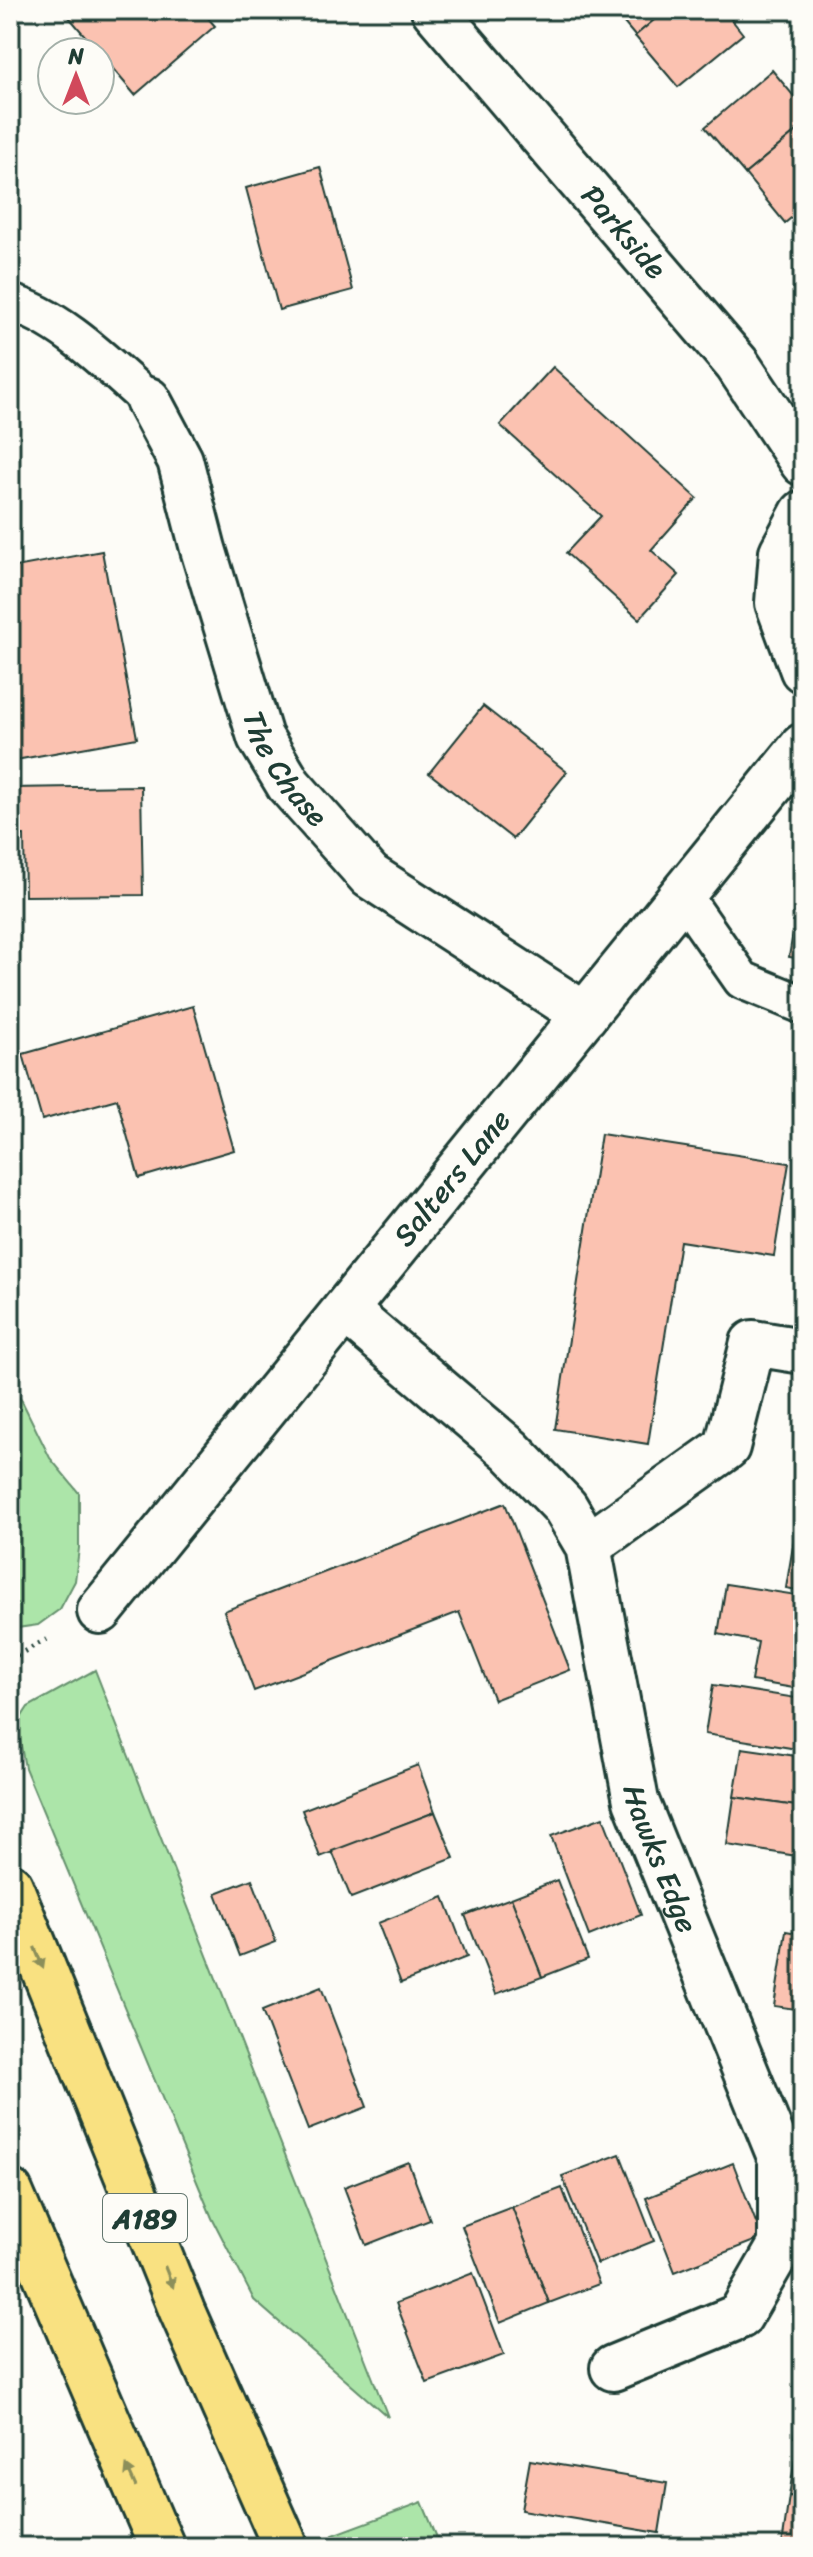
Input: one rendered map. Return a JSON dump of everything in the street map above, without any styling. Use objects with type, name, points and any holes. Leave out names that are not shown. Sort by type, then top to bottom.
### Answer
[{"type":"main road","name":"A189","points":[[10,1886],[182,2311],[286,2547]]},
{"type":"main road","points":[[10,2192],[162,2547]]},
{"type":"street","name":"Parkside","points":[[434,10],[737,364],[803,463]]},
{"type":"street","name":"The Chase","points":[[148,400],[180,460],[203,549],[260,737],[289,785],[370,876],[585,1015]]},
{"type":"street","points":[[803,513],[782,552],[778,603],[803,670]]},
{"type":"street","name":"Salters Lane","points":[[100,1611],[803,746]]},
{"type":"street","name":"Hawks Edge","points":[[345,1310],[510,1450],[565,1507],[588,1546],[636,1801],[792,2155],[781,2245],[740,2316],[613,2368]]},
{"type":"street","points":[[588,1546],[727,1447],[753,1343],[803,1351]]},
{"type":"lane","points":[[10,303],[31,308],[94,353],[148,400]]},
{"type":"lane","points":[[682,894],[742,980],[803,1005]]},
{"type":"green space","points":[[10,1386],[22,1401],[50,1458],[79,1493],[79,1548],[75,1581],[60,1609],[38,1625],[10,1629]]},
{"type":"green space","points":[[95,1670],[388,2417],[254,2300],[212,2218],[25,1768],[17,1724],[28,1707]]},
{"type":"green space","points":[[422,2502],[441,2547],[338,2547],[333,2535]]},
{"type":"building","points":[[63,10],[201,10],[215,26],[135,95],[116,73],[116,36],[85,36]]},
{"type":"building","points":[[613,10],[666,10],[635,36]]},
{"type":"building","points":[[666,10],[724,10],[743,34],[678,87],[635,36]]},
{"type":"building","points":[[772,70],[803,107],[803,126],[745,174],[705,127]]},
{"type":"building","points":[[803,126],[803,208],[785,223],[745,174]]},
{"type":"building","points":[[320,167],[353,290],[279,310],[246,188]]},
{"type":"building","points":[[553,367],[697,498],[651,550],[679,575],[639,619],[566,553],[601,516],[500,425]]},
{"type":"building","points":[[102,551],[137,738],[10,761],[10,568]]},
{"type":"building","points":[[483,706],[567,772],[513,839],[429,773]]},
{"type":"building","points":[[141,786],[143,895],[25,896],[24,835],[10,835],[10,788]]},
{"type":"building","points":[[803,878],[803,959],[789,957]]},
{"type":"building","points":[[193,1006],[234,1150],[139,1178],[117,1099],[42,1120],[23,1054]]},
{"type":"building","points":[[601,1134],[789,1163],[774,1256],[680,1241],[648,1444],[555,1429]]},
{"type":"building","points":[[803,1491],[803,1542],[794,1540]]},
{"type":"building","points":[[505,1503],[570,1670],[494,1700],[459,1612],[254,1691],[224,1611]]},
{"type":"building","points":[[794,1540],[803,1542],[803,1591],[786,1588]]},
{"type":"building","points":[[726,1584],[803,1596],[803,1650],[799,1649],[794,1688],[751,1681],[758,1642],[718,1634]]},
{"type":"building","points":[[713,1685],[803,1699],[803,1750],[705,1734]]},
{"type":"building","points":[[742,1748],[803,1757],[803,1807],[734,1797]]},
{"type":"building","points":[[418,1765],[435,1812],[320,1857],[302,1810]]},
{"type":"building","points":[[734,1797],[803,1807],[803,1857],[727,1845]]},
{"type":"building","points":[[435,1812],[454,1858],[351,1898],[332,1851]]},
{"type":"building","points":[[603,1817],[641,1915],[589,1936],[551,1836]]},
{"type":"building","points":[[252,1879],[276,1942],[240,1956],[216,1893]]},
{"type":"building","points":[[557,1880],[588,1959],[542,1977],[511,1898]]},
{"type":"building","points":[[444,1897],[467,1957],[401,1983],[378,1923]]},
{"type":"building","points":[[511,1898],[542,1977],[496,1994],[465,1915]]},
{"type":"building","points":[[786,1931],[803,1934],[803,2010],[774,2006]]},
{"type":"building","points":[[321,1987],[367,2107],[308,2130],[262,2011]]},
{"type":"building","points":[[620,2154],[654,2241],[597,2264],[562,2176]]},
{"type":"building","points":[[408,2162],[430,2220],[366,2245],[344,2187]]},
{"type":"building","points":[[733,2163],[762,2238],[675,2272],[646,2198]]},
{"type":"building","points":[[562,2188],[599,2284],[549,2303],[512,2207]]},
{"type":"building","points":[[512,2207],[549,2303],[500,2323],[462,2226]]},
{"type":"building","points":[[473,2273],[504,2355],[427,2383],[396,2303]]},
{"type":"building","points":[[803,2383],[803,2438],[794,2437]]},
{"type":"building","points":[[797,2446],[803,2447],[803,2498],[789,2496]]},
{"type":"building","points":[[530,2460],[667,2483],[659,2533],[521,2510]]},
{"type":"building","points":[[789,2496],[803,2498],[803,2547],[782,2545]]}]
